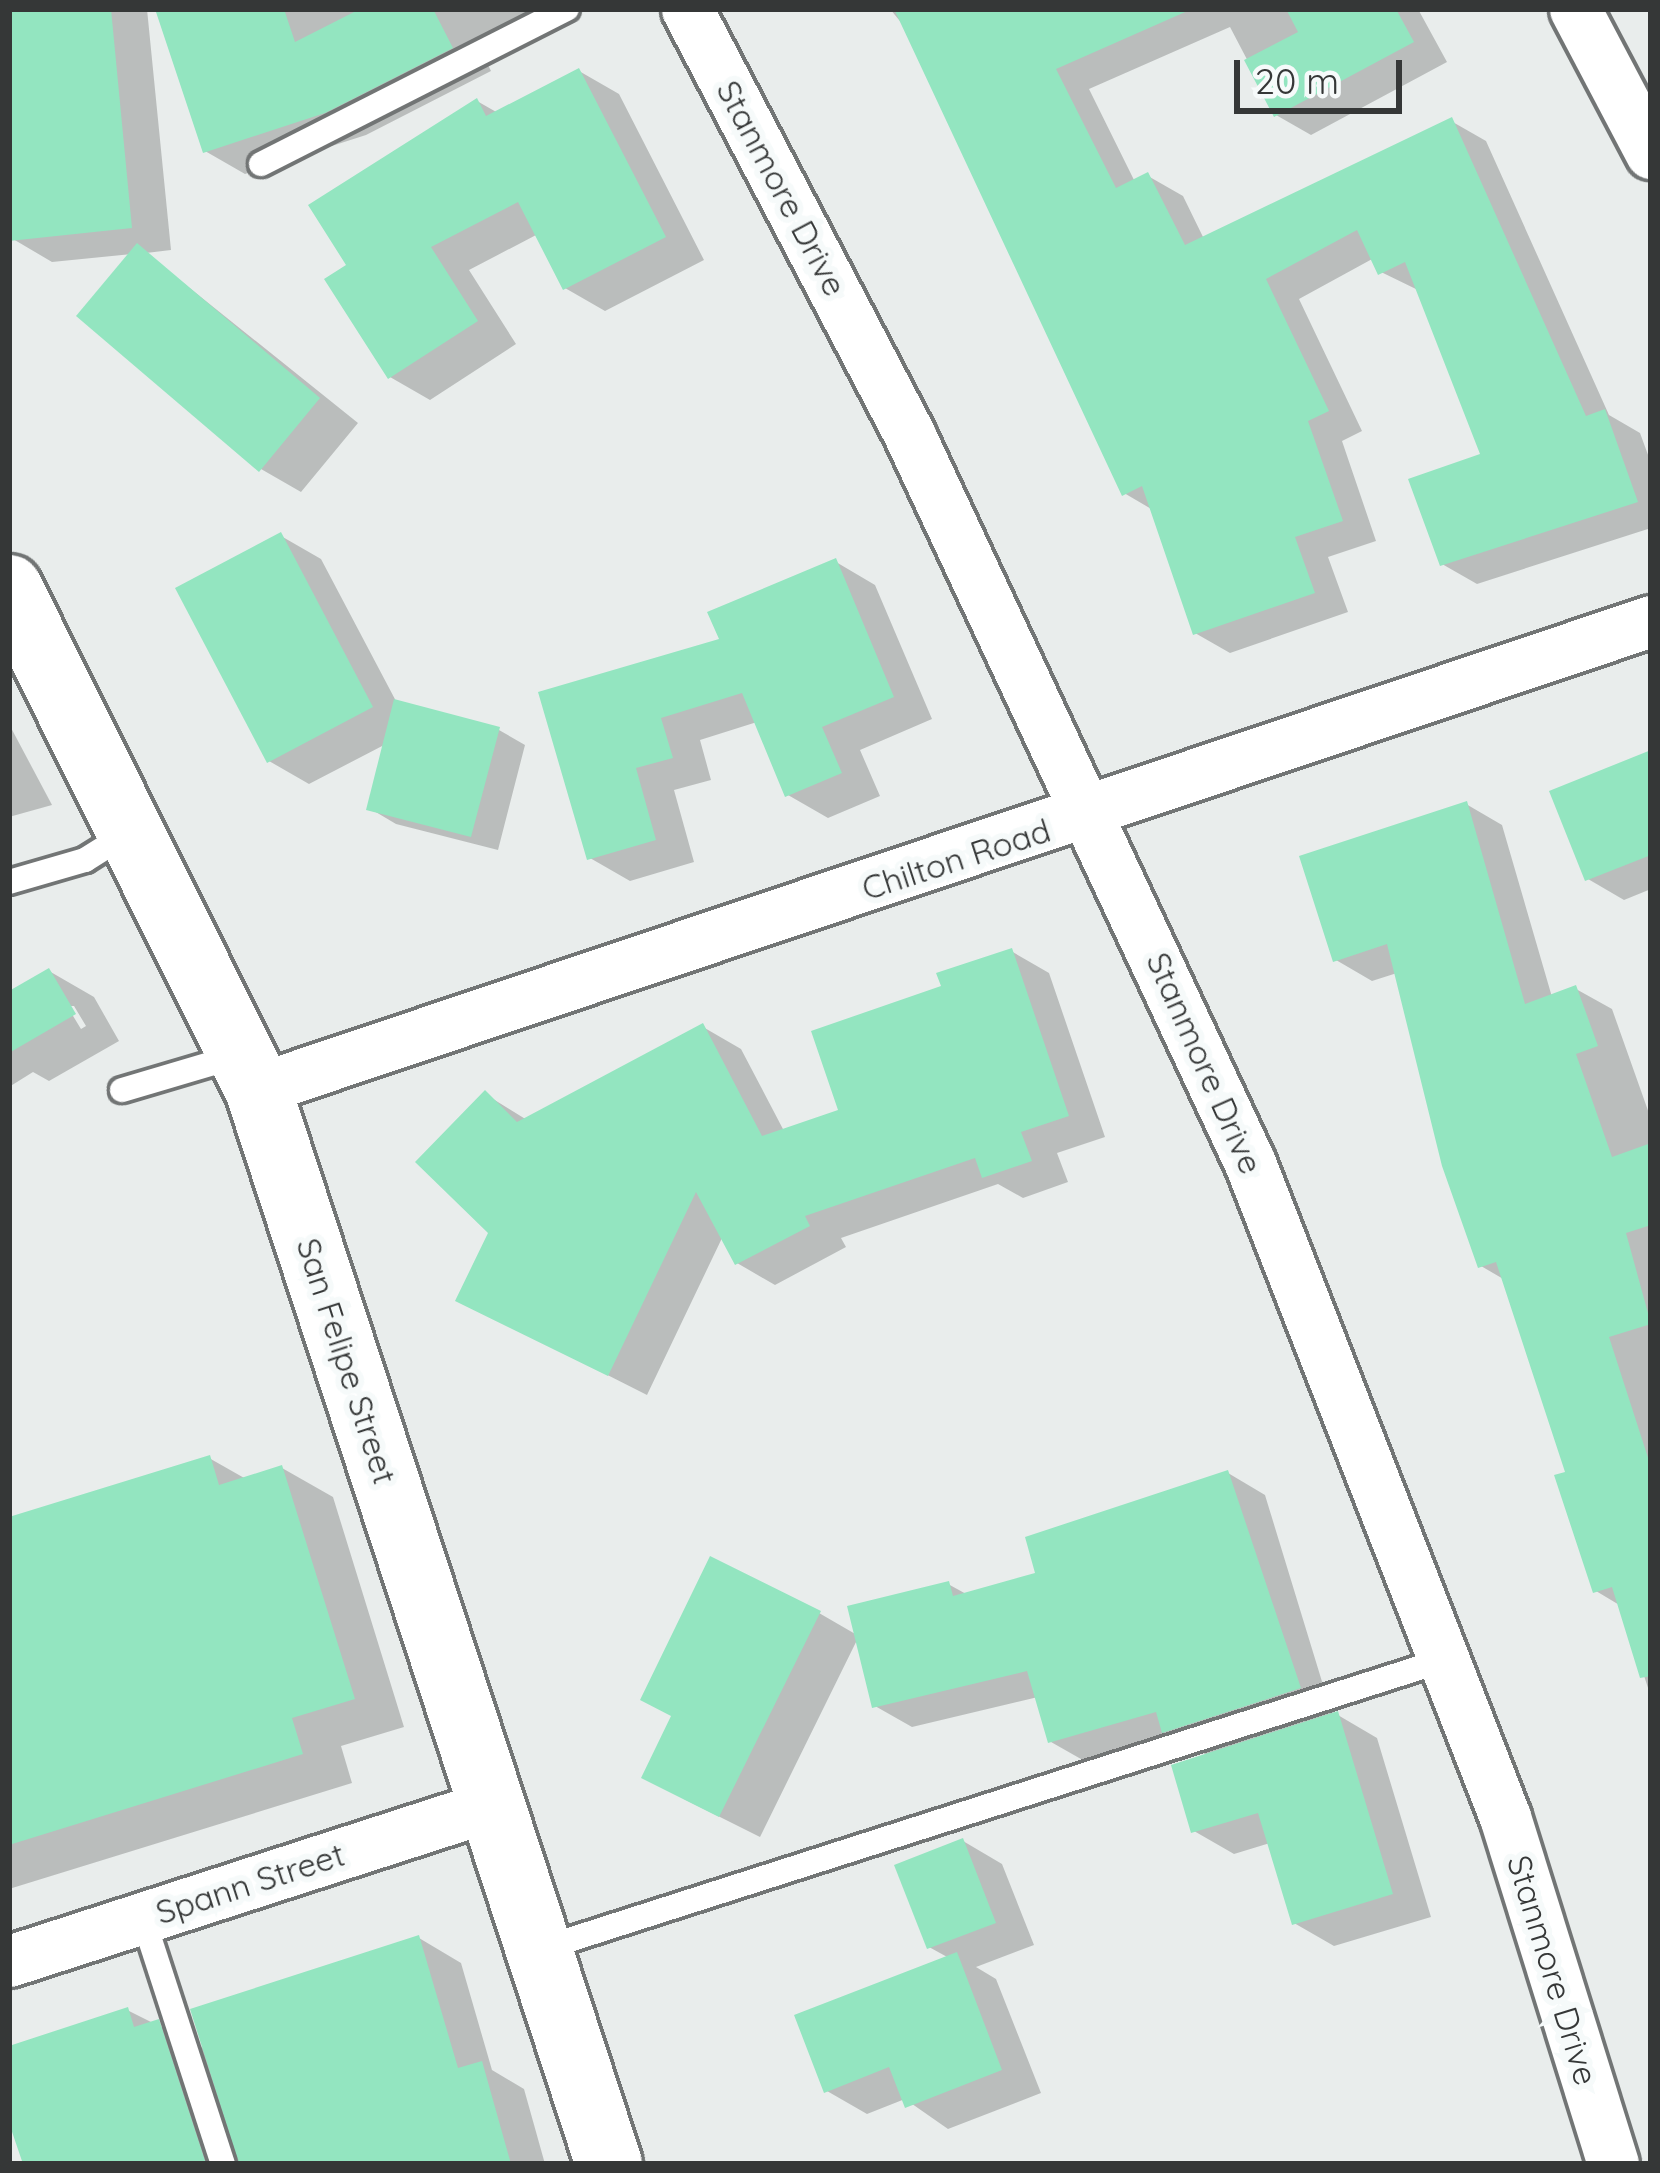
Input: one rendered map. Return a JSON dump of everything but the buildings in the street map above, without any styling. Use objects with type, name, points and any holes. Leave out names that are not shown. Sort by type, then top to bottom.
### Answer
[{"type":"street","name":"Stanmore Drive","points":[[687,9],[910,436],[1092,814],[1250,1162],[1447,1659],[1613,2164]]},
{"type":"street","points":[[1574,9],[1651,153]]},
{"type":"street","name":"San Felipe Street","points":[[9,589],[135,829],[250,1072],[609,2164]]},
{"type":"street","name":"Chilton Road","points":[[250,1072],[1092,814],[1651,621]]},
{"type":"street","name":"Spann Street","points":[[9,1961],[492,1805]]},
{"type":"lane","points":[[261,164],[567,9]]},
{"type":"lane","points":[[9,882],[86,860],[135,829]]},
{"type":"lane","points":[[122,1090],[250,1072]]},
{"type":"lane","points":[[539,1950],[1447,1659]]},
{"type":"lane","points":[[142,1918],[223,2164]]}]
